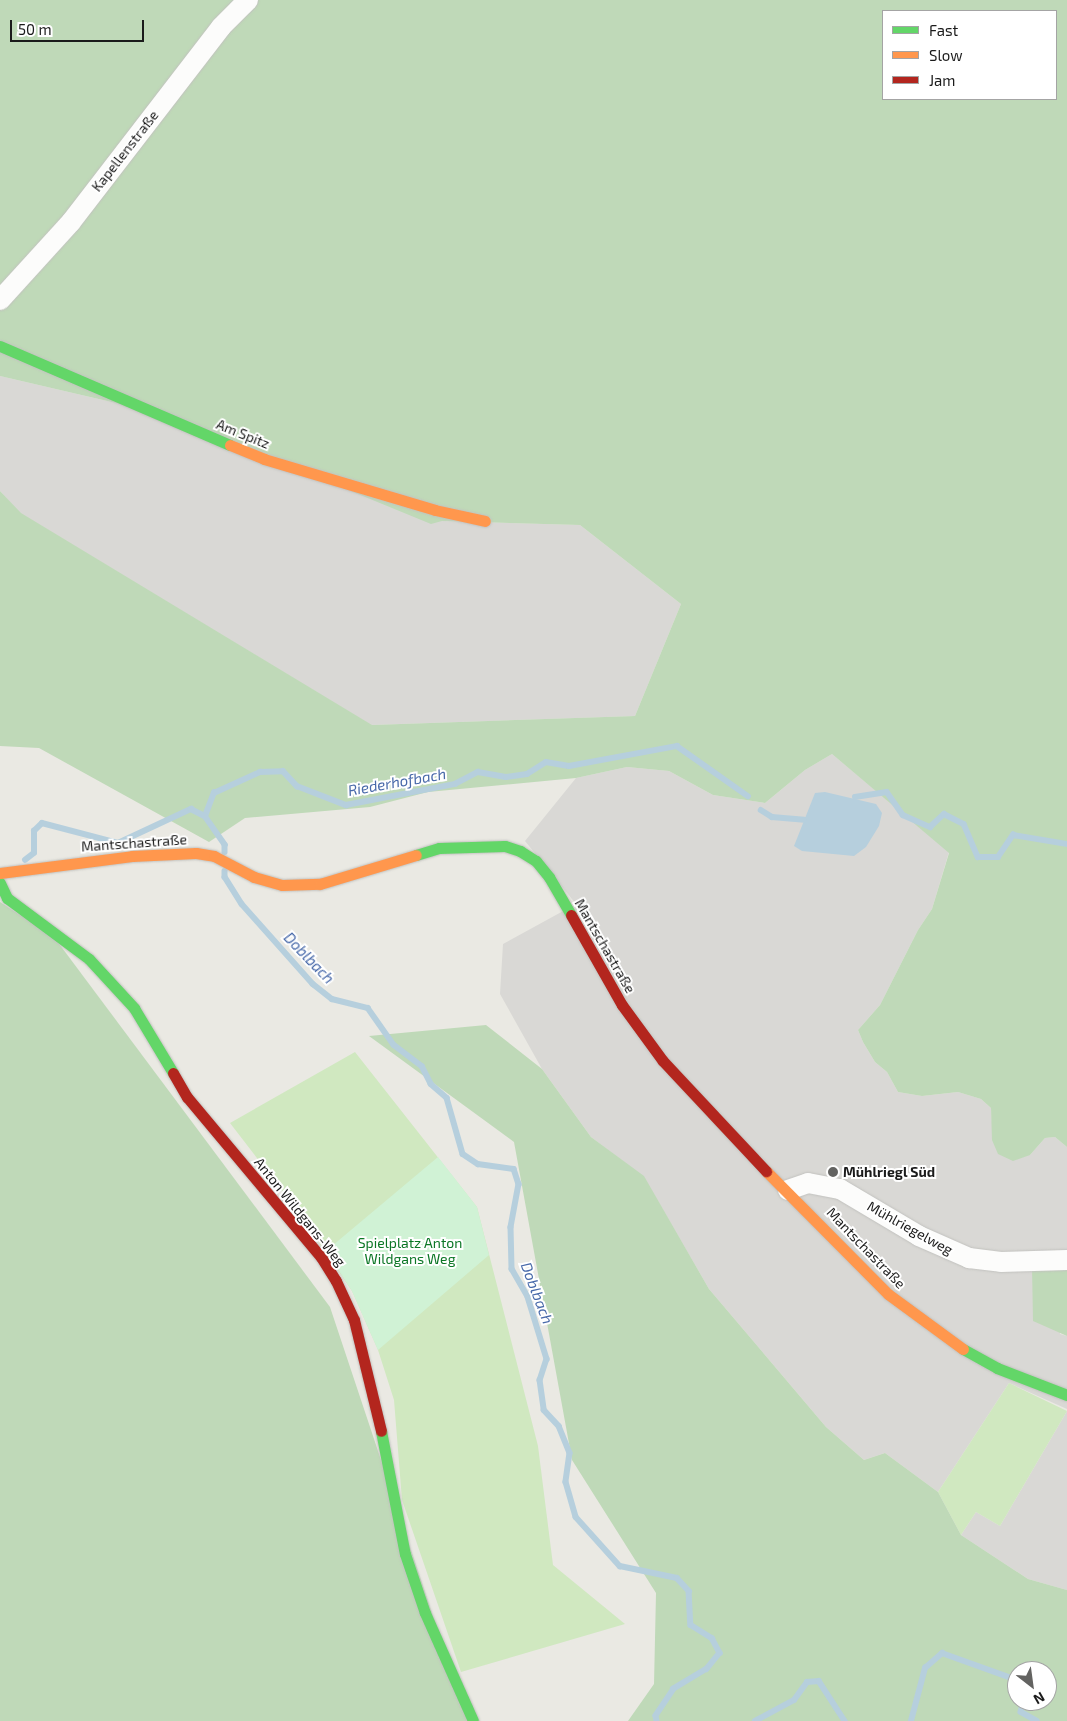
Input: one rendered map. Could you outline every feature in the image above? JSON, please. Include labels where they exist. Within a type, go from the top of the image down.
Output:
[{"type":"street","name":"Kapellenstraße","points":[[0,300],[71,222],[221,27],[248,0]]},
{"type":"street","name":"Am Spitz","points":[[0,346],[264,459],[435,510],[485,520]]},
{"type":"street","name":"Mantschastraße","points":[[0,873],[168,853],[214,856],[254,877],[282,885],[320,884],[439,848],[505,846],[520,851],[536,861],[549,877],[622,1005],[663,1061],[723,1128],[788,1190],[888,1294],[927,1326],[997,1368],[1067,1395]]},
{"type":"street","name":"Anton Wildgans-Weg","points":[[0,883],[7,898],[89,959],[123,994],[187,1097],[321,1257],[336,1281],[354,1320],[368,1368],[405,1554],[425,1613],[473,1721]]},
{"type":"street","name":"Mühlriegelweg","points":[[788,1190],[808,1183],[834,1186],[919,1236],[969,1258],[1001,1262],[1067,1260]]},
{"type":"shaded area","points":[[0,376],[163,414],[442,521],[580,525],[681,604],[635,716],[371,725],[20,513],[0,491]]},
{"type":"shaded area","points":[[832,754],[949,852],[932,909],[918,930],[880,1005],[858,1030],[863,1042],[875,1062],[887,1072],[898,1092],[922,1096],[958,1092],[981,1099],[991,1108],[992,1122],[1030,1155],[1045,1138],[1055,1137],[1067,1147],[1067,1251],[1060,1334],[1067,1336],[1067,1409],[1009,1383],[938,1492],[885,1453],[864,1460],[826,1427],[709,1289],[644,1177],[591,1137],[542,1069],[500,994],[503,944],[576,904],[525,841],[576,778],[627,767],[669,771],[713,795],[765,803],[805,770]]},
{"type":"shaded area","points":[[1067,1411],[1067,1590],[1028,1579],[961,1535],[976,1512],[1000,1526]]},
{"type":"green space","points":[[0,0],[1067,0],[1067,1147],[1055,1137],[1045,1138],[1030,1155],[1013,1161],[998,1154],[992,1140],[991,1108],[981,1099],[958,1092],[922,1096],[898,1092],[887,1072],[875,1062],[863,1042],[858,1030],[880,1005],[918,930],[932,909],[949,853],[832,754],[805,770],[765,803],[713,795],[669,771],[627,767],[576,778],[428,792],[370,807],[245,818],[209,842],[39,748],[0,746],[0,491],[21,513],[372,725],[635,716],[681,604],[580,525],[442,521],[431,524],[163,414],[0,376]]},
{"type":"green space","points":[[0,902],[54,937],[330,1307],[468,1721],[0,1721]]},
{"type":"green space","points":[[486,1025],[542,1069],[591,1137],[644,1176],[709,1289],[826,1427],[864,1460],[885,1453],[938,1492],[961,1535],[1028,1579],[1067,1590],[1067,1721],[628,1721],[654,1684],[656,1593],[572,1460],[514,1142],[369,1036]]},
{"type":"green space","points":[[355,1052],[477,1207],[538,1446],[553,1565],[625,1624],[461,1672],[402,1500],[394,1400],[378,1350],[352,1291],[294,1206],[230,1123]]},
{"type":"green space","name":"Spielplatz Anton Wildgans Weg","points":[[438,1157],[477,1207],[489,1255],[378,1350],[352,1291],[326,1251]]},
{"type":"green space","points":[[1067,1266],[1067,1336],[1033,1321],[1032,1267]]},
{"type":"green space","points":[[1009,1383],[1067,1411],[1000,1526],[976,1512],[961,1535],[938,1492]]},
{"type":"water","points":[[825,792],[876,804],[882,813],[879,826],[866,847],[854,856],[802,851],[794,846],[815,793]]},
{"type":"waterway","name":"Riederhofbach","points":[[205,816],[214,793],[260,772],[283,771],[297,786],[346,805],[455,784],[478,772],[506,777],[527,774],[546,762],[569,766],[677,746],[748,796]]},
{"type":"waterway","name":"Riederhofbach","points":[[855,797],[887,792],[903,815],[930,827],[944,814],[964,824],[978,857],[998,857],[1013,835],[1067,844]]},
{"type":"waterway","name":"Doblbach","points":[[25,860],[34,853],[34,831],[42,823],[118,843],[191,809],[205,816],[225,845],[225,852]]},
{"type":"waterway","name":"Riederhofbach","points":[[761,810],[772,817],[804,820]]},
{"type":"waterway","name":"Doblbach","points":[[225,871],[225,877],[242,904],[313,984],[332,999],[368,1008],[394,1045],[422,1066],[431,1084],[447,1098],[463,1154],[478,1164],[514,1169],[519,1184],[511,1227],[512,1269],[528,1297],[547,1359],[540,1380],[544,1410],[559,1426],[570,1453],[566,1482],[576,1517],[620,1566],[677,1578],[689,1591],[691,1625],[712,1638],[720,1653],[707,1669],[674,1689],[656,1716],[657,1721]]},
{"type":"waterway","name":"Doblbach","points":[[911,1721],[925,1668],[942,1653],[1007,1676]]},
{"type":"waterway","name":"Doblbach","points":[[755,1721],[794,1700],[807,1682],[819,1681],[845,1721]]},
{"type":"waterway","name":"Doblbach","points":[[1021,1711],[1037,1721]]},
{"type":"traffic: fast","points":[[0,346],[230,445]]},
{"type":"traffic: fast","points":[[416,855],[439,848],[505,846],[520,851],[536,861],[549,877],[571,915]]},
{"type":"traffic: fast","points":[[0,883],[7,898],[89,959],[134,1008],[173,1073]]},
{"type":"traffic: fast","points":[[963,1349],[997,1368],[1067,1395]]},
{"type":"traffic: fast","points":[[381,1431],[405,1554],[425,1613],[473,1721]]},
{"type":"traffic: slow","points":[[230,445],[264,459],[435,510],[485,521]]},
{"type":"traffic: slow","points":[[0,873],[132,856],[196,853],[214,856],[254,877],[282,885],[320,884],[416,855]]},
{"type":"traffic: slow","points":[[766,1171],[888,1294],[963,1349]]},
{"type":"traffic: jam","points":[[571,915],[622,1005],[663,1061],[766,1171]]},
{"type":"traffic: jam","points":[[173,1073],[187,1097],[321,1257],[336,1281],[354,1320],[381,1431]]},
{"type":"place","name":"Mühlriegl Süd","points":[[833,1172]]}]
